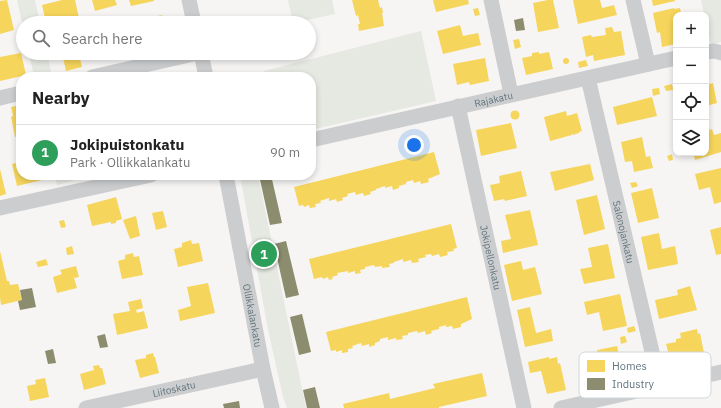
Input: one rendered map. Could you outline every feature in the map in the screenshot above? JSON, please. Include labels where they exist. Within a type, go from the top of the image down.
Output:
[{"type":"street","points":[[189,0],[192,16]]},
{"type":"street","points":[[491,0],[511,94]]},
{"type":"street","points":[[633,0],[648,64]]},
{"type":"street","name":"Rajakatu","points":[[316,139],[673,59]]},
{"type":"street","points":[[114,72],[168,60]]},
{"type":"street","points":[[201,60],[205,72]]},
{"type":"street","name":"Salonojankatu","points":[[588,78],[652,352]]},
{"type":"street","points":[[0,98],[16,94]]},
{"type":"street","name":"Jokipellonkatu","points":[[458,106],[524,408]]},
{"type":"street","points":[[0,208],[128,180]]},
{"type":"street","name":"Ollikkalankatu","points":[[227,180],[262,369],[272,408]]},
{"type":"street","name":"Liitoskatu","points":[[86,408],[262,369]]},
{"type":"street","points":[[711,374],[721,372]]},
{"type":"street","points":[[561,408],[606,398]]},
{"type":"shaded area","points":[[17,0],[35,0],[38,16],[21,16]]},
{"type":"shaded area","points":[[288,0],[332,0],[335,14],[316,18],[316,16],[291,16]]},
{"type":"shaded area","points":[[701,0],[721,0],[721,42],[711,45],[709,36],[709,12],[703,12]]},
{"type":"shaded area","points":[[421,31],[436,101],[316,129],[316,72],[264,71],[307,60],[316,60],[316,58]]},
{"type":"shaded area","points":[[30,60],[48,60],[51,72],[33,72]]},
{"type":"shaded area","points":[[56,180],[73,180],[73,181],[57,185]]},
{"type":"shaded area","points":[[241,180],[259,180],[306,408],[287,408],[283,397],[268,330]]},
{"type":"building: Homes","points":[[7,0],[14,30],[0,34],[0,1]]},
{"type":"building: Homes","points":[[62,0],[75,0],[79,16],[44,16],[42,5]]},
{"type":"building: Homes","points":[[92,0],[115,0],[117,5],[95,11]]},
{"type":"building: Homes","points":[[129,0],[154,0],[154,1],[131,6]]},
{"type":"building: Homes","points":[[352,0],[378,0],[380,8],[382,7],[384,26],[359,31],[358,24],[360,24],[358,15],[356,16]]},
{"type":"building: Homes","points":[[433,0],[468,0],[469,4],[436,12]]},
{"type":"building: Homes","points":[[553,0],[559,28],[538,32],[533,3]]},
{"type":"building: Homes","points":[[573,0],[600,0],[602,8],[614,5],[617,15],[578,24]]},
{"type":"building: Homes","points":[[652,0],[675,0],[675,1],[653,6]]},
{"type":"building: Homes","points":[[478,8],[480,15],[475,16],[473,9]]},
{"type":"building: Homes","points":[[680,8],[681,12],[673,12],[673,45],[662,47],[660,32],[657,33],[653,13]]},
{"type":"building: Homes","points":[[460,25],[463,36],[478,33],[481,45],[443,54],[437,31]]},
{"type":"building: Homes","points":[[612,27],[614,32],[621,31],[625,55],[594,61],[593,55],[586,57],[582,37],[591,35],[592,37],[606,35],[605,28]]},
{"type":"building: Homes","points":[[519,39],[521,47],[515,49],[513,40]]},
{"type":"building: Homes","points":[[539,52],[539,54],[549,52],[553,69],[526,75],[522,58],[532,56],[532,53]]},
{"type":"building: Homes","points":[[16,54],[16,60],[23,60],[25,72],[16,72],[16,77],[0,81],[0,57]]},
{"type":"building: Homes","points":[[485,58],[489,81],[470,85],[469,82],[457,85],[453,64]]},
{"type":"building: Homes","points":[[566,58],[569,61],[566,64],[563,61]]},
{"type":"building: Homes","points":[[64,60],[80,60],[82,67],[66,71]]},
{"type":"building: Homes","points":[[586,60],[588,66],[579,68],[578,62]]},
{"type":"building: Homes","points":[[713,83],[717,103],[709,105],[709,84]]},
{"type":"building: Homes","points":[[672,84],[673,90],[666,91],[664,86]]},
{"type":"building: Homes","points":[[659,88],[660,94],[653,96],[652,89]]},
{"type":"building: Homes","points":[[652,97],[657,116],[617,125],[613,107]]},
{"type":"building: Homes","points":[[16,106],[15,137],[11,117],[13,116],[11,107]]},
{"type":"building: Homes","points":[[513,111],[517,111],[519,115],[517,119],[513,119],[511,117],[511,113]]},
{"type":"building: Homes","points":[[566,111],[567,116],[577,113],[582,131],[550,141],[544,117]]},
{"type":"building: Homes","points":[[511,123],[517,148],[481,156],[476,130]]},
{"type":"building: Homes","points":[[712,129],[714,135],[721,133],[721,152],[709,156],[709,130]]},
{"type":"building: Homes","points":[[642,137],[646,157],[650,156],[653,168],[634,172],[632,161],[625,162],[621,142]]},
{"type":"building: Homes","points":[[434,152],[440,174],[428,179],[429,182],[421,184],[420,181],[414,183],[413,180],[406,182],[406,184],[393,190],[392,186],[385,188],[385,186],[370,192],[371,194],[364,196],[363,193],[356,195],[355,192],[347,194],[348,196],[342,198],[343,200],[337,202],[336,199],[329,201],[329,198],[320,201],[321,203],[315,204],[316,207],[310,208],[309,205],[304,207],[303,205],[299,206],[294,187]]},
{"type":"building: Homes","points":[[672,154],[673,160],[669,161],[667,156]]},
{"type":"building: Homes","points":[[694,156],[708,156],[695,160]]},
{"type":"building: Homes","points":[[16,163],[16,180],[42,180],[17,186],[12,164]]},
{"type":"building: Homes","points":[[590,164],[594,180],[555,191],[550,172]]},
{"type":"building: Homes","points":[[721,168],[721,202],[714,204],[710,187],[699,190],[695,174]]},
{"type":"building: Homes","points":[[0,169],[6,194],[0,196]]},
{"type":"building: Homes","points":[[521,171],[527,196],[505,201],[504,199],[494,201],[490,185],[500,183],[499,176]]},
{"type":"building: Homes","points":[[636,182],[638,186],[632,188],[630,183]]},
{"type":"building: Homes","points":[[652,188],[659,218],[638,223],[631,193]]},
{"type":"building: Homes","points":[[597,195],[605,229],[584,235],[576,200]]},
{"type":"building: Homes","points":[[116,197],[122,219],[116,221],[116,223],[111,224],[111,222],[92,226],[87,205]]},
{"type":"building: Homes","points":[[530,210],[538,245],[503,253],[501,241],[511,239],[505,215]]},
{"type":"building: Homes","points":[[163,211],[167,227],[156,230],[152,213]]},
{"type":"building: Homes","points":[[136,216],[140,236],[130,239],[123,220]]},
{"type":"building: Homes","points":[[64,220],[66,227],[61,228],[59,221]]},
{"type":"building: Homes","points":[[451,224],[457,248],[453,249],[454,251],[447,252],[448,255],[440,257],[439,254],[432,256],[431,254],[425,255],[426,257],[418,259],[419,262],[412,263],[411,260],[403,262],[403,259],[389,264],[390,267],[382,268],[382,266],[375,267],[374,265],[360,270],[361,273],[355,274],[355,271],[348,273],[348,271],[337,273],[338,275],[329,280],[328,277],[323,279],[322,277],[314,279],[309,259]]},
{"type":"building: Homes","points":[[721,227],[721,254],[716,255],[710,230]]},
{"type":"building: Homes","points":[[659,233],[662,249],[675,246],[678,264],[648,270],[641,237]]},
{"type":"building: Homes","points":[[191,240],[192,244],[199,243],[203,261],[178,267],[174,249],[182,247],[182,243]]},
{"type":"building: Homes","points":[[608,244],[615,278],[584,284],[580,269],[592,267],[588,248]]},
{"type":"building: Homes","points":[[72,246],[74,254],[67,255],[66,248]]},
{"type":"building: Homes","points":[[0,251],[7,281],[9,281],[10,285],[18,284],[22,300],[1,305],[0,298]]},
{"type":"building: Homes","points":[[133,253],[134,257],[139,256],[143,275],[122,279],[118,261],[125,259],[125,255]]},
{"type":"building: Homes","points":[[46,259],[48,265],[38,267],[36,262]]},
{"type":"building: Homes","points":[[521,261],[523,270],[535,267],[542,294],[512,301],[504,265]]},
{"type":"building: Homes","points":[[76,266],[79,277],[74,278],[77,288],[57,293],[53,277],[62,274],[60,270]]},
{"type":"building: Homes","points":[[208,283],[215,313],[180,321],[178,310],[191,306],[187,287]]},
{"type":"building: Homes","points":[[690,286],[697,310],[659,319],[655,300],[678,295],[677,290]]},
{"type":"building: Homes","points":[[620,294],[627,326],[603,331],[599,312],[587,315],[584,302]]},
{"type":"building: Homes","points":[[467,297],[472,319],[461,324],[461,327],[453,329],[452,326],[446,327],[446,325],[431,331],[432,333],[426,335],[425,331],[418,333],[417,331],[402,336],[403,339],[396,340],[396,338],[388,340],[388,337],[380,339],[380,341],[375,343],[375,345],[369,347],[369,344],[362,346],[361,343],[352,346],[353,348],[348,349],[348,352],[342,353],[342,350],[336,352],[336,350],[331,351],[326,332]]},
{"type":"building: Homes","points":[[141,299],[143,308],[136,310],[137,313],[144,311],[148,328],[117,335],[113,314],[130,311],[128,302]]},
{"type":"building: Homes","points":[[530,307],[536,333],[551,329],[553,341],[525,347],[517,310]]},
{"type":"building: Homes","points":[[634,326],[636,331],[628,333],[627,328]]},
{"type":"building: Homes","points":[[697,329],[698,334],[700,333],[704,352],[668,352],[666,344],[676,342],[676,339],[681,338],[680,333]]},
{"type":"building: Homes","points":[[625,336],[627,342],[621,344],[620,337]]},
{"type":"building: Homes","points":[[617,346],[618,352],[597,352],[597,350]]},
{"type":"building: Homes","points":[[153,353],[159,373],[140,378],[135,360],[146,358],[146,355]]},
{"type":"building: Homes","points":[[549,357],[549,359],[557,357],[558,364],[560,363],[566,390],[547,394],[541,371],[530,373],[528,362]]},
{"type":"building: Homes","points":[[99,365],[100,368],[102,368],[106,384],[84,390],[80,374],[94,370],[93,366]]},
{"type":"building: Homes","points":[[482,373],[487,396],[439,408],[344,408],[343,404],[389,393],[390,399],[435,388],[433,384]]},
{"type":"building: Homes","points":[[45,378],[49,397],[30,401],[27,386],[36,384],[35,380]]},
{"type":"building: Industry","points":[[523,18],[525,30],[516,31],[514,20]]},
{"type":"building: Industry","points":[[260,180],[272,180],[282,223],[270,225]]},
{"type":"building: Industry","points":[[286,241],[299,295],[286,298],[274,244]]},
{"type":"building: Industry","points":[[32,288],[36,307],[20,310],[18,301],[22,300],[20,290]]},
{"type":"building: Industry","points":[[302,314],[311,352],[299,355],[290,317]]},
{"type":"building: Industry","points":[[105,334],[108,347],[100,348],[97,336]]},
{"type":"building: Industry","points":[[53,349],[56,363],[48,364],[45,351]]},
{"type":"building: Industry","points":[[315,387],[320,408],[307,408],[303,390]]},
{"type":"building: Industry","points":[[239,401],[240,408],[224,408],[223,404]]},
{"type":"place","name":"Jokipuistonkatu","points":[[264,254]]}]
